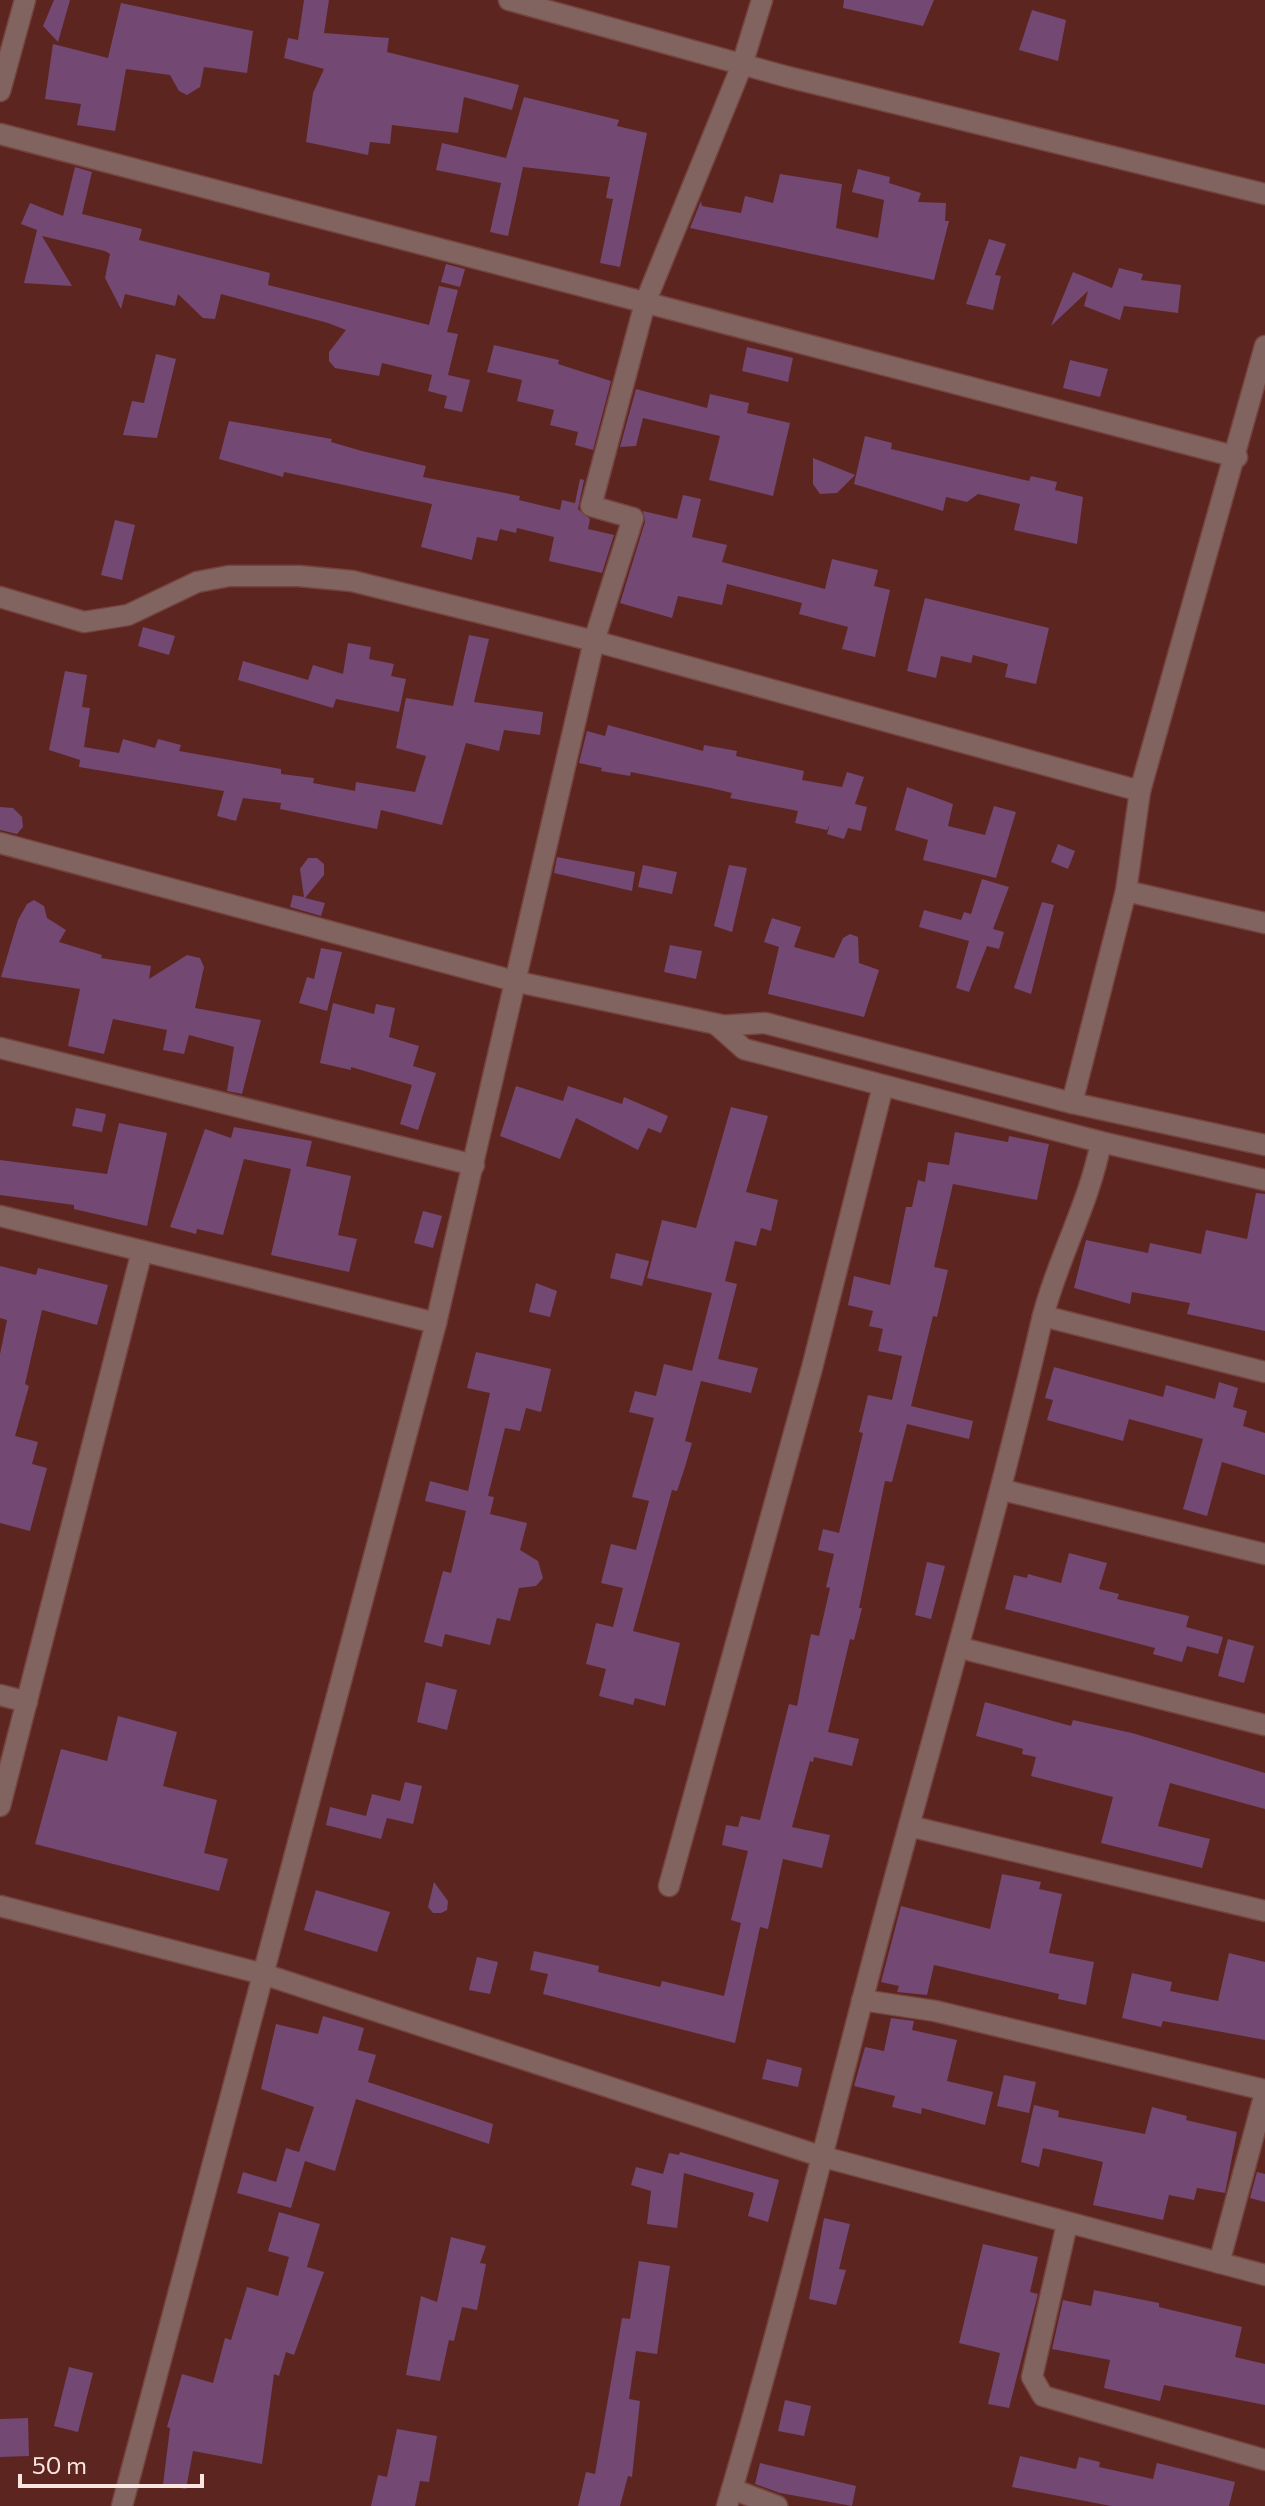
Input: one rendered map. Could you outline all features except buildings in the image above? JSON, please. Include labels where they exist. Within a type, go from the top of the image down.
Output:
[{"type":"street","points":[[0,91],[25,0]]},
{"type":"street","points":[[509,0],[742,65],[1265,194]]},
{"type":"street","points":[[122,2506],[436,1323],[518,982],[594,641],[633,518],[591,506],[645,303],[742,65],[762,0]]},
{"type":"street","points":[[0,134],[1237,457]]},
{"type":"street","points":[[1072,1103],[1126,891],[1140,791],[1264,355]]},
{"type":"street","points":[[0,597],[84,622],[128,615],[197,582],[255,574],[352,581],[594,641],[1140,791]]},
{"type":"street","points":[[0,843],[518,982],[726,1026]]},
{"type":"street","points":[[1126,891],[1265,923]]},
{"type":"street","points":[[1265,1145],[1072,1103],[765,1023],[718,1026],[744,1049],[1101,1142],[1265,1180]]},
{"type":"street","points":[[0,1048],[474,1165]]},
{"type":"street","points":[[669,1886],[808,1383],[883,1086]]},
{"type":"street","points":[[777,2506],[730,2498],[909,1826],[1003,1490],[1043,1316],[1072,1226],[1095,1176],[1101,1142]]},
{"type":"street","points":[[0,1216],[436,1323]]},
{"type":"street","points":[[0,1806],[142,1251]]},
{"type":"street","points":[[1043,1316],[1265,1372]]},
{"type":"street","points":[[1003,1490],[1265,1554]]},
{"type":"street","points":[[961,1648],[1265,1725]]},
{"type":"street","points":[[0,1695],[27,1702]]},
{"type":"street","points":[[909,1826],[1265,1911]]},
{"type":"street","points":[[0,1906],[263,1974],[820,2156],[1265,2275]]},
{"type":"street","points":[[862,2000],[935,2011],[1265,2092],[1219,2263]]},
{"type":"street","points":[[1067,2224],[1032,2377],[1043,2396],[1265,2460]]}]
